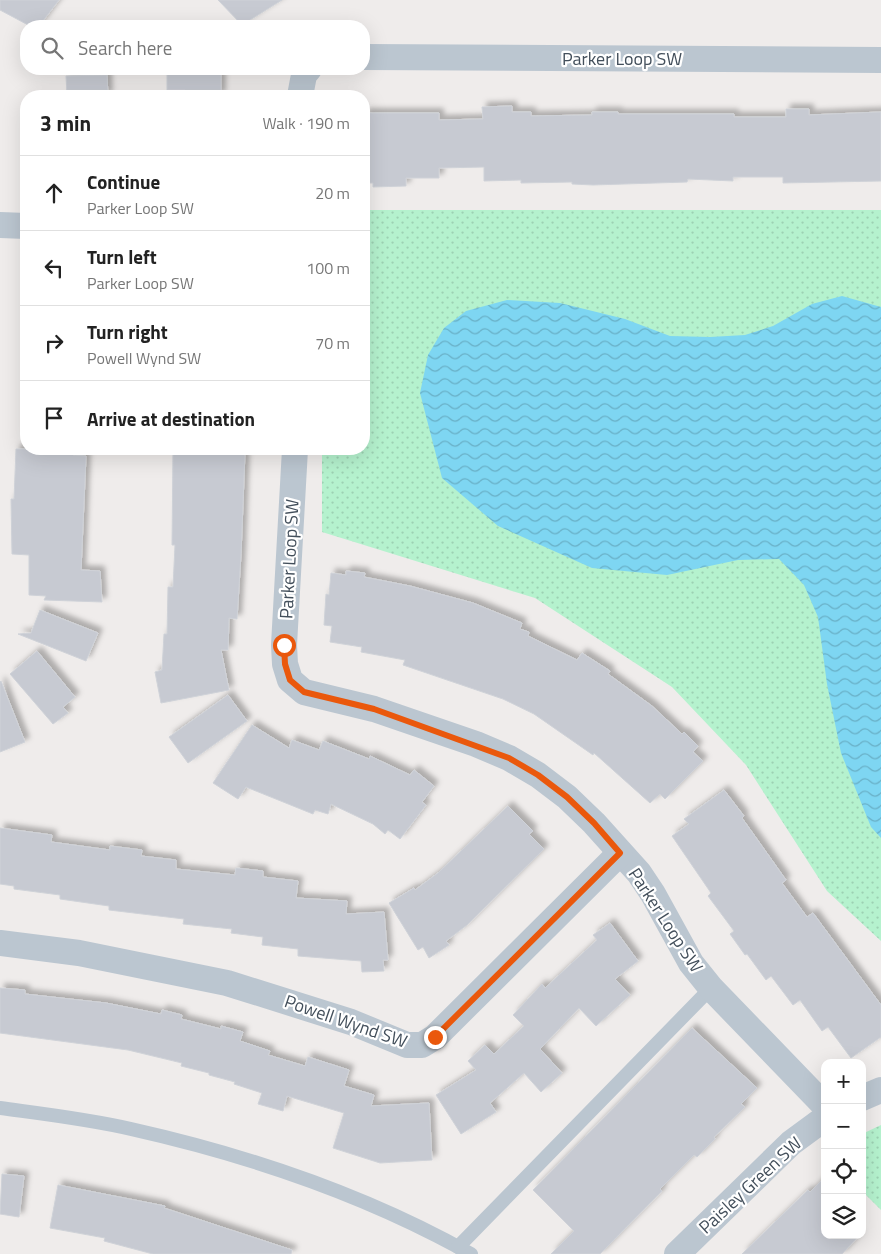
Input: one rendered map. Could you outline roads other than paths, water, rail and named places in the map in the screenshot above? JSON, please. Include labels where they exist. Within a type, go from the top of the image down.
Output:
[{"type":"street","name":"Parker Loop SW","points":[[370,57],[881,60]]},
{"type":"street","points":[[301,90],[304,75]]},
{"type":"street","points":[[0,225],[20,226]]},
{"type":"street","name":"Parker Loop SW","points":[[295,455],[284,645],[285,664],[290,680],[304,692],[374,709],[509,758],[538,775],[567,797],[594,823],[639,873],[653,894],[682,948],[711,988],[823,1104]]},
{"type":"street","name":"Powell Wynd SW","points":[[0,943],[79,953],[227,983],[352,1022],[407,1045],[422,1045],[435,1037],[620,853]]},
{"type":"street","points":[[866,1096],[881,1090]]},
{"type":"street","name":"Paisley Green SW","points":[[677,1254],[785,1148],[821,1121]]},
{"type":"lane","points":[[458,1247],[711,988]]},
{"type":"lane","points":[[0,1108],[129,1128],[196,1145],[336,1192],[405,1221],[471,1254]]},
{"type":"water","points":[[842,296],[881,307],[881,838],[871,827],[841,753],[827,684],[818,617],[804,585],[779,559],[738,560],[667,575],[592,568],[498,526],[442,478],[420,393],[428,355],[444,328],[466,311],[507,300],[560,303],[625,319],[670,336],[710,337],[745,335],[773,326],[812,304]]}]
